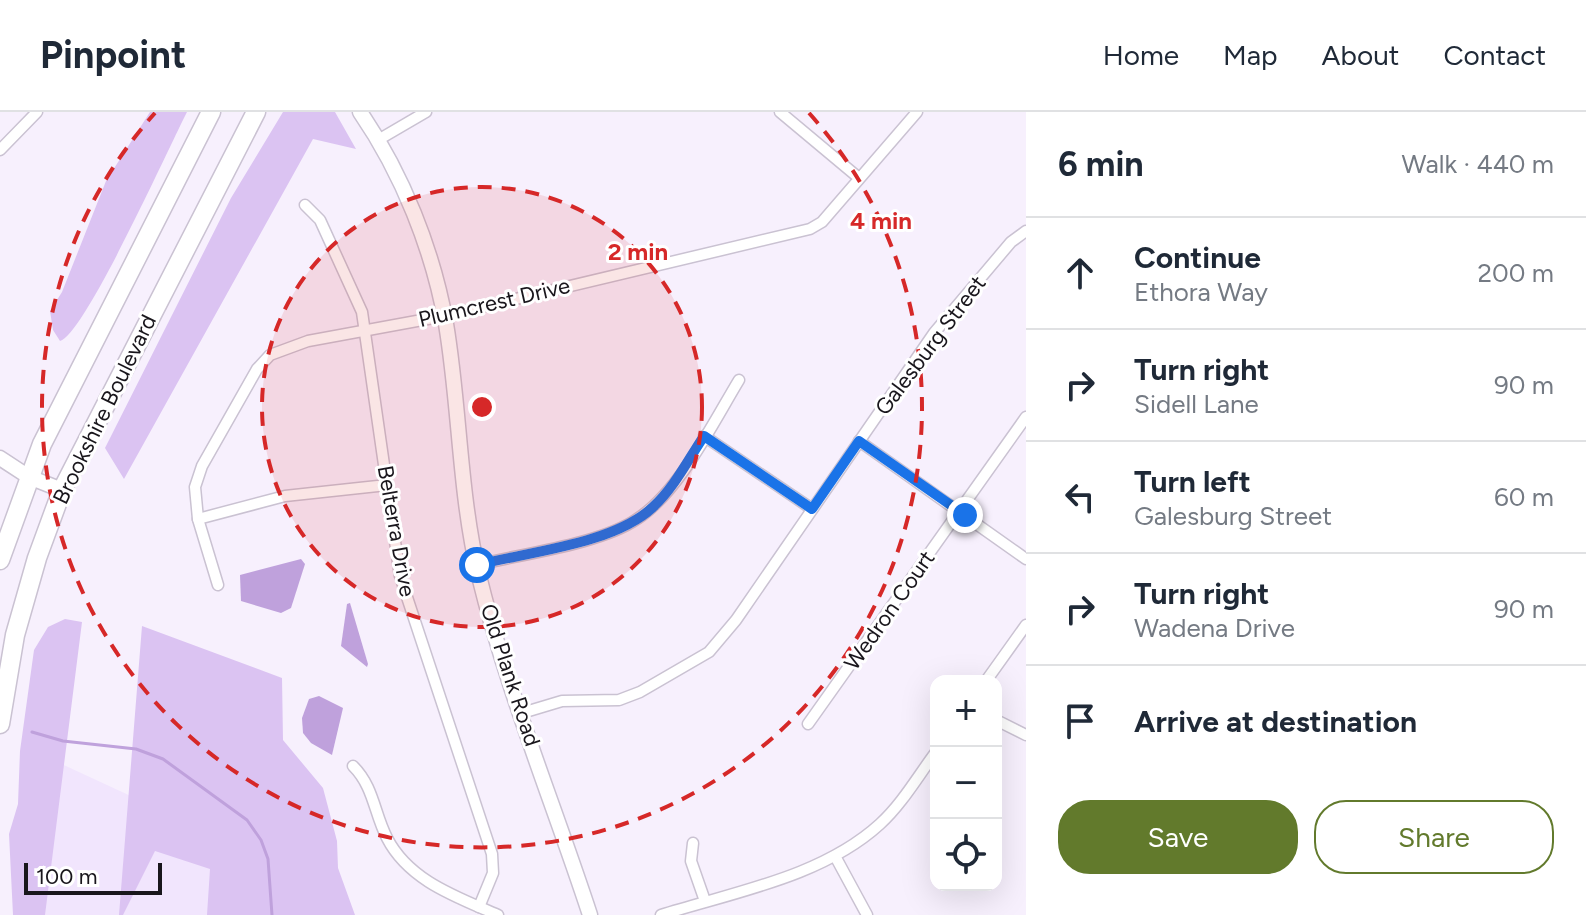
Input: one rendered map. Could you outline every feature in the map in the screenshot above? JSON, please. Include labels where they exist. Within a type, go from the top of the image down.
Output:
[{"type":"highway","name":"Brookshire Boulevard","points":[[0,560],[42,444],[211,112]]},
{"type":"highway","points":[[222,178],[220,161],[244,112]]},
{"type":"highway","name":"Brookshire Boulevard","points":[[0,724],[15,635],[37,558],[62,490],[256,112]]},
{"type":"street","points":[[0,150],[37,112]]},
{"type":"street","name":"Old Plank Road","points":[[360,112],[378,140],[414,216],[444,316],[466,509],[477,565],[522,713],[590,915]]},
{"type":"street","points":[[378,140],[426,112]]},
{"type":"street","points":[[780,112],[859,178]]},
{"type":"street","name":"Plumcrest Drive","points":[[218,585],[198,519],[195,487],[202,466],[257,369],[270,355],[287,347],[444,316],[810,229],[822,222],[917,112]]},
{"type":"street","name":"Belterra Drive","points":[[305,205],[320,220],[362,312],[400,576],[492,854],[493,873],[479,907]]},
{"type":"street","name":"Galesburg Street","points":[[522,713],[562,701],[619,700],[709,652],[736,620],[934,333],[1011,242],[1026,231]]},
{"type":"street","points":[[477,565],[604,534],[631,523],[662,498],[739,380]]},
{"type":"street","name":"Wedron Court","points":[[808,724],[1026,417]]},
{"type":"street","points":[[704,436],[812,509]]},
{"type":"street","points":[[859,441],[1026,559]]},
{"type":"street","points":[[0,458],[29,477],[62,490]]},
{"type":"street","points":[[198,519],[285,496],[387,485]]},
{"type":"street","points":[[990,675],[1026,625]]},
{"type":"street","points":[[1002,723],[1026,735]]},
{"type":"street","points":[[661,915],[835,856],[889,815],[930,760]]},
{"type":"street","points":[[353,766],[367,780],[387,838],[402,860],[442,890],[498,915]]},
{"type":"street","points":[[693,843],[691,861],[705,901]]},
{"type":"street","points":[[835,856],[867,915]]},
{"type":"shaded area","points":[[150,112],[187,112],[106,275],[72,331],[60,341],[53,330],[50,311],[62,292],[106,181]]},
{"type":"shaded area","points":[[283,112],[335,112],[356,149],[313,139],[124,479],[105,448],[231,198]]},
{"type":"shaded area","points":[[301,559],[305,564],[291,608],[281,613],[241,601],[240,575]]},
{"type":"shaded area","points":[[350,603],[367,667],[341,646],[347,604]]},
{"type":"shaded area","points":[[65,619],[82,622],[45,915],[13,915],[9,834],[18,804],[20,751],[34,650],[48,627]]},
{"type":"shaded area","points":[[142,626],[282,678],[283,740],[323,788],[337,841],[338,868],[355,915],[207,915],[210,869],[155,851],[123,915],[119,915]]},
{"type":"shaded area","points":[[319,696],[343,708],[332,755],[311,743],[303,733],[302,718],[309,699]]},
{"type":"shaded area","points":[[40,754],[258,855],[249,915],[33,915]]},
{"type":"waterway","points":[[32,732],[63,741],[136,749],[163,759],[247,820],[261,840],[268,859],[272,915]]},
{"type":"route","points":[[477,565],[604,534],[631,523],[662,498],[704,436],[812,509],[859,441],[965,515]]}]
